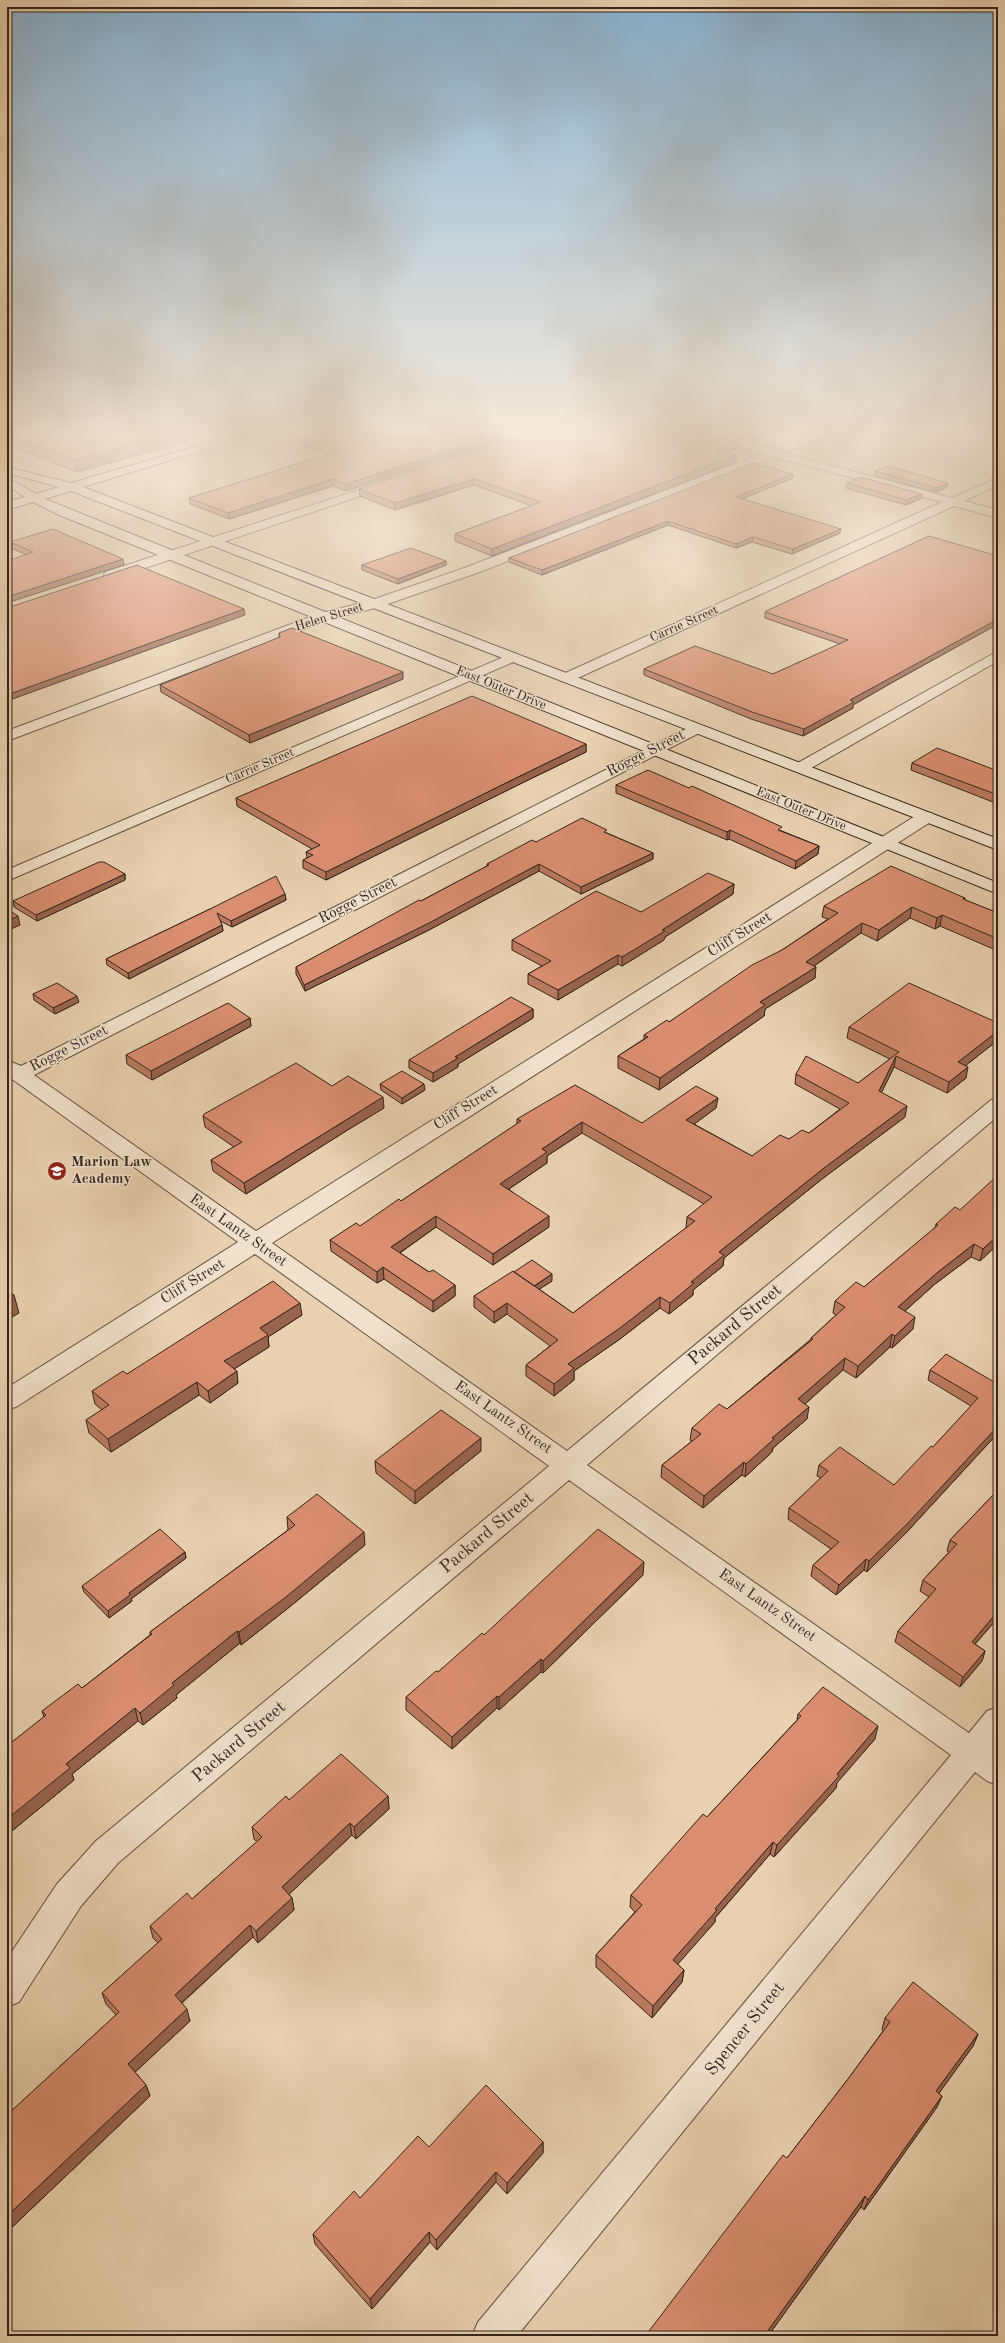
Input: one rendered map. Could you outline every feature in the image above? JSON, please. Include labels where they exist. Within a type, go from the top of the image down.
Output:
[{"type":"street","name":"East Outer Drive","points":[[135,540],[998,889]]},
{"type":"street","points":[[210,540],[998,845]]},
{"type":"street","points":[[96,580],[219,540]]},
{"type":"street","name":"Helen Street","points":[[7,736],[323,617],[374,604],[472,570],[549,540]]},
{"type":"street","name":"Carrie Street","points":[[566,678],[869,540]]},
{"type":"street","points":[[800,768],[998,655]]},
{"type":"street","name":"Carrie Street","points":[[7,876],[513,657]]},
{"type":"street","name":"Rogge Street","points":[[13,1070],[696,729]]},
{"type":"street","name":"Cliff Street","points":[[7,1400],[926,817]]},
{"type":"street","name":"East Lantz Street","points":[[13,1070],[985,1762]]},
{"type":"street","name":"Packard Street","points":[[7,1990],[69,1895],[107,1852],[998,1106]]},
{"type":"street","name":"Spencer Street","points":[[492,2336],[985,1762],[998,1721]]},
{"type":"building","points":[[15,540],[79,540],[123,559],[7,597],[7,561],[33,552],[10,542]]},
{"type":"building","points":[[471,540],[514,540],[492,549]]},
{"type":"building","points":[[555,540],[618,540],[542,570],[509,558]]},
{"type":"building","points":[[725,540],[745,540],[736,544]]},
{"type":"building","points":[[764,540],[814,540],[793,549]]},
{"type":"building","points":[[920,540],[944,540],[998,556],[998,619],[850,700],[854,702],[804,729],[752,712],[644,669],[695,646],[773,674],[848,640],[765,612]]},
{"type":"building","points":[[411,548],[446,561],[398,579],[362,565]]},
{"type":"building","points":[[137,565],[244,609],[7,695],[7,608]]},
{"type":"building","points":[[292,628],[403,672],[249,735],[160,685],[280,637],[279,633]]},
{"type":"building","points":[[472,696],[586,744],[326,872],[303,860],[313,855],[306,852],[320,845],[236,798]]},
{"type":"building","points":[[937,748],[998,771],[998,795],[912,763]]},
{"type":"building","points":[[648,770],[689,788],[692,786],[782,827],[778,830],[819,846],[796,861],[730,830],[727,832],[616,785]]},
{"type":"building","points":[[582,818],[607,830],[604,832],[653,853],[581,887],[539,864],[429,923],[304,985],[296,967],[419,900],[421,901],[489,865],[487,864],[532,840],[536,842]]},
{"type":"building","points":[[99,862],[104,862],[125,874],[36,915],[13,901]]},
{"type":"building","points":[[891,866],[965,898],[963,899],[998,913],[998,939],[942,915],[937,918],[912,907],[879,930],[862,923],[806,962],[816,967],[760,1002],[765,1005],[660,1078],[618,1056],[648,1037],[644,1035],[667,1020],[669,1022],[752,965],[782,950],[838,913],[824,906]]},
{"type":"building","points":[[708,873],[734,884],[662,930],[665,931],[622,957],[618,955],[558,990],[528,974],[551,961],[512,940],[596,891],[641,912]]},
{"type":"building","points":[[276,876],[285,894],[231,921],[217,913],[222,925],[128,973],[106,959],[210,909]]},
{"type":"building","points":[[7,909],[18,916],[7,921]]},
{"type":"building","points":[[57,983],[77,996],[53,1008],[33,994]]},
{"type":"building","points":[[909,983],[998,1023],[998,1031],[958,1062],[968,1067],[949,1082],[896,1056],[879,1091],[907,1106],[824,1168],[719,1252],[724,1255],[691,1282],[694,1283],[670,1303],[660,1297],[620,1328],[568,1364],[574,1368],[554,1384],[526,1365],[558,1340],[507,1303],[494,1312],[474,1296],[513,1271],[573,1313],[695,1221],[687,1217],[712,1197],[582,1122],[542,1149],[547,1152],[500,1184],[549,1216],[493,1254],[436,1216],[391,1247],[429,1272],[433,1270],[455,1285],[433,1301],[383,1267],[377,1272],[330,1240],[356,1223],[360,1226],[399,1199],[401,1201],[521,1121],[517,1119],[575,1085],[642,1123],[696,1086],[718,1098],[686,1120],[752,1156],[780,1135],[789,1139],[802,1130],[809,1133],[849,1103],[796,1074],[806,1056],[858,1083],[899,1052],[849,1027]]},
{"type":"building","points":[[511,997],[533,1009],[455,1057],[458,1058],[433,1073],[409,1060]]},
{"type":"building","points":[[228,1003],[250,1018],[151,1071],[126,1055]]},
{"type":"building","points":[[296,1063],[332,1086],[348,1076],[383,1097],[244,1183],[211,1160],[242,1142],[203,1116],[204,1114]]},
{"type":"building","points":[[402,1071],[424,1084],[402,1098],[380,1084]]},
{"type":"building","points":[[998,1175],[998,1235],[983,1249],[974,1244],[938,1272],[898,1307],[915,1317],[895,1336],[892,1334],[858,1366],[845,1358],[798,1399],[809,1407],[772,1438],[774,1439],[746,1464],[744,1462],[704,1496],[662,1465],[701,1434],[692,1428],[719,1404],[727,1409],[813,1339],[811,1338],[845,1307],[835,1301],[856,1282],[864,1287],[938,1225],[936,1224],[955,1207],[960,1210]]},
{"type":"building","points":[[532,1260],[552,1274],[534,1286],[514,1272]]},
{"type":"building","points":[[273,1281],[300,1303],[260,1328],[268,1335],[224,1361],[237,1371],[208,1391],[197,1382],[108,1439],[86,1420],[109,1405],[92,1391],[123,1371],[127,1374]]},
{"type":"building","points":[[7,1289],[14,1295],[7,1299]]},
{"type":"building","points":[[946,1354],[996,1383],[998,1381],[998,1426],[907,1524],[869,1561],[866,1559],[839,1585],[813,1565],[839,1542],[789,1508],[828,1471],[819,1465],[840,1447],[894,1485],[931,1446],[933,1447],[978,1398],[930,1370]]},
{"type":"building","points":[[441,1410],[481,1438],[415,1491],[375,1461]]},
{"type":"building","points":[[998,1490],[998,1611],[972,1642],[985,1651],[963,1677],[898,1631],[936,1589],[923,1580],[957,1544],[950,1540]]},
{"type":"building","points":[[317,1494],[364,1532],[286,1597],[239,1632],[237,1631],[172,1683],[174,1685],[140,1713],[135,1708],[66,1764],[70,1768],[7,1819],[7,1746],[46,1715],[42,1711],[78,1684],[82,1688],[152,1634],[150,1632],[295,1525],[287,1517]]},
{"type":"building","points":[[160,1529],[185,1552],[129,1593],[130,1595],[108,1611],[82,1586]]},
{"type":"building","points":[[598,1529],[644,1562],[543,1661],[541,1659],[452,1737],[406,1697],[436,1671],[438,1672],[482,1633],[484,1635]]},
{"type":"building","points":[[823,1687],[878,1726],[837,1774],[839,1776],[777,1845],[773,1842],[715,1909],[717,1910],[673,1960],[684,1970],[653,2006],[596,1955],[642,1905],[631,1895],[703,1814],[707,1817],[801,1716],[798,1714]]},
{"type":"building","points":[[341,1754],[388,1796],[354,1827],[350,1823],[282,1887],[292,1898],[256,1931],[250,1925],[175,1995],[187,2009],[128,2064],[146,2085],[7,2216],[7,2115],[119,2012],[102,1993],[162,1939],[150,1926],[187,1893],[192,1899],[262,1837],[252,1827],[286,1796],[289,1800]]},
{"type":"building","points":[[913,1982],[978,2034],[936,2091],[942,2096],[868,2200],[865,2196],[764,2336],[647,2336],[646,2335],[783,2155],[787,2158],[848,2079],[890,2022],[885,2018]]},
{"type":"building","points":[[486,2085],[543,2142],[507,2183],[496,2172],[436,2240],[429,2232],[370,2299],[313,2234],[354,2191],[360,2198],[418,2136],[429,2147]]},
{"type":"place","name":"Marion Law Academy","points":[[57,1171]]}]
